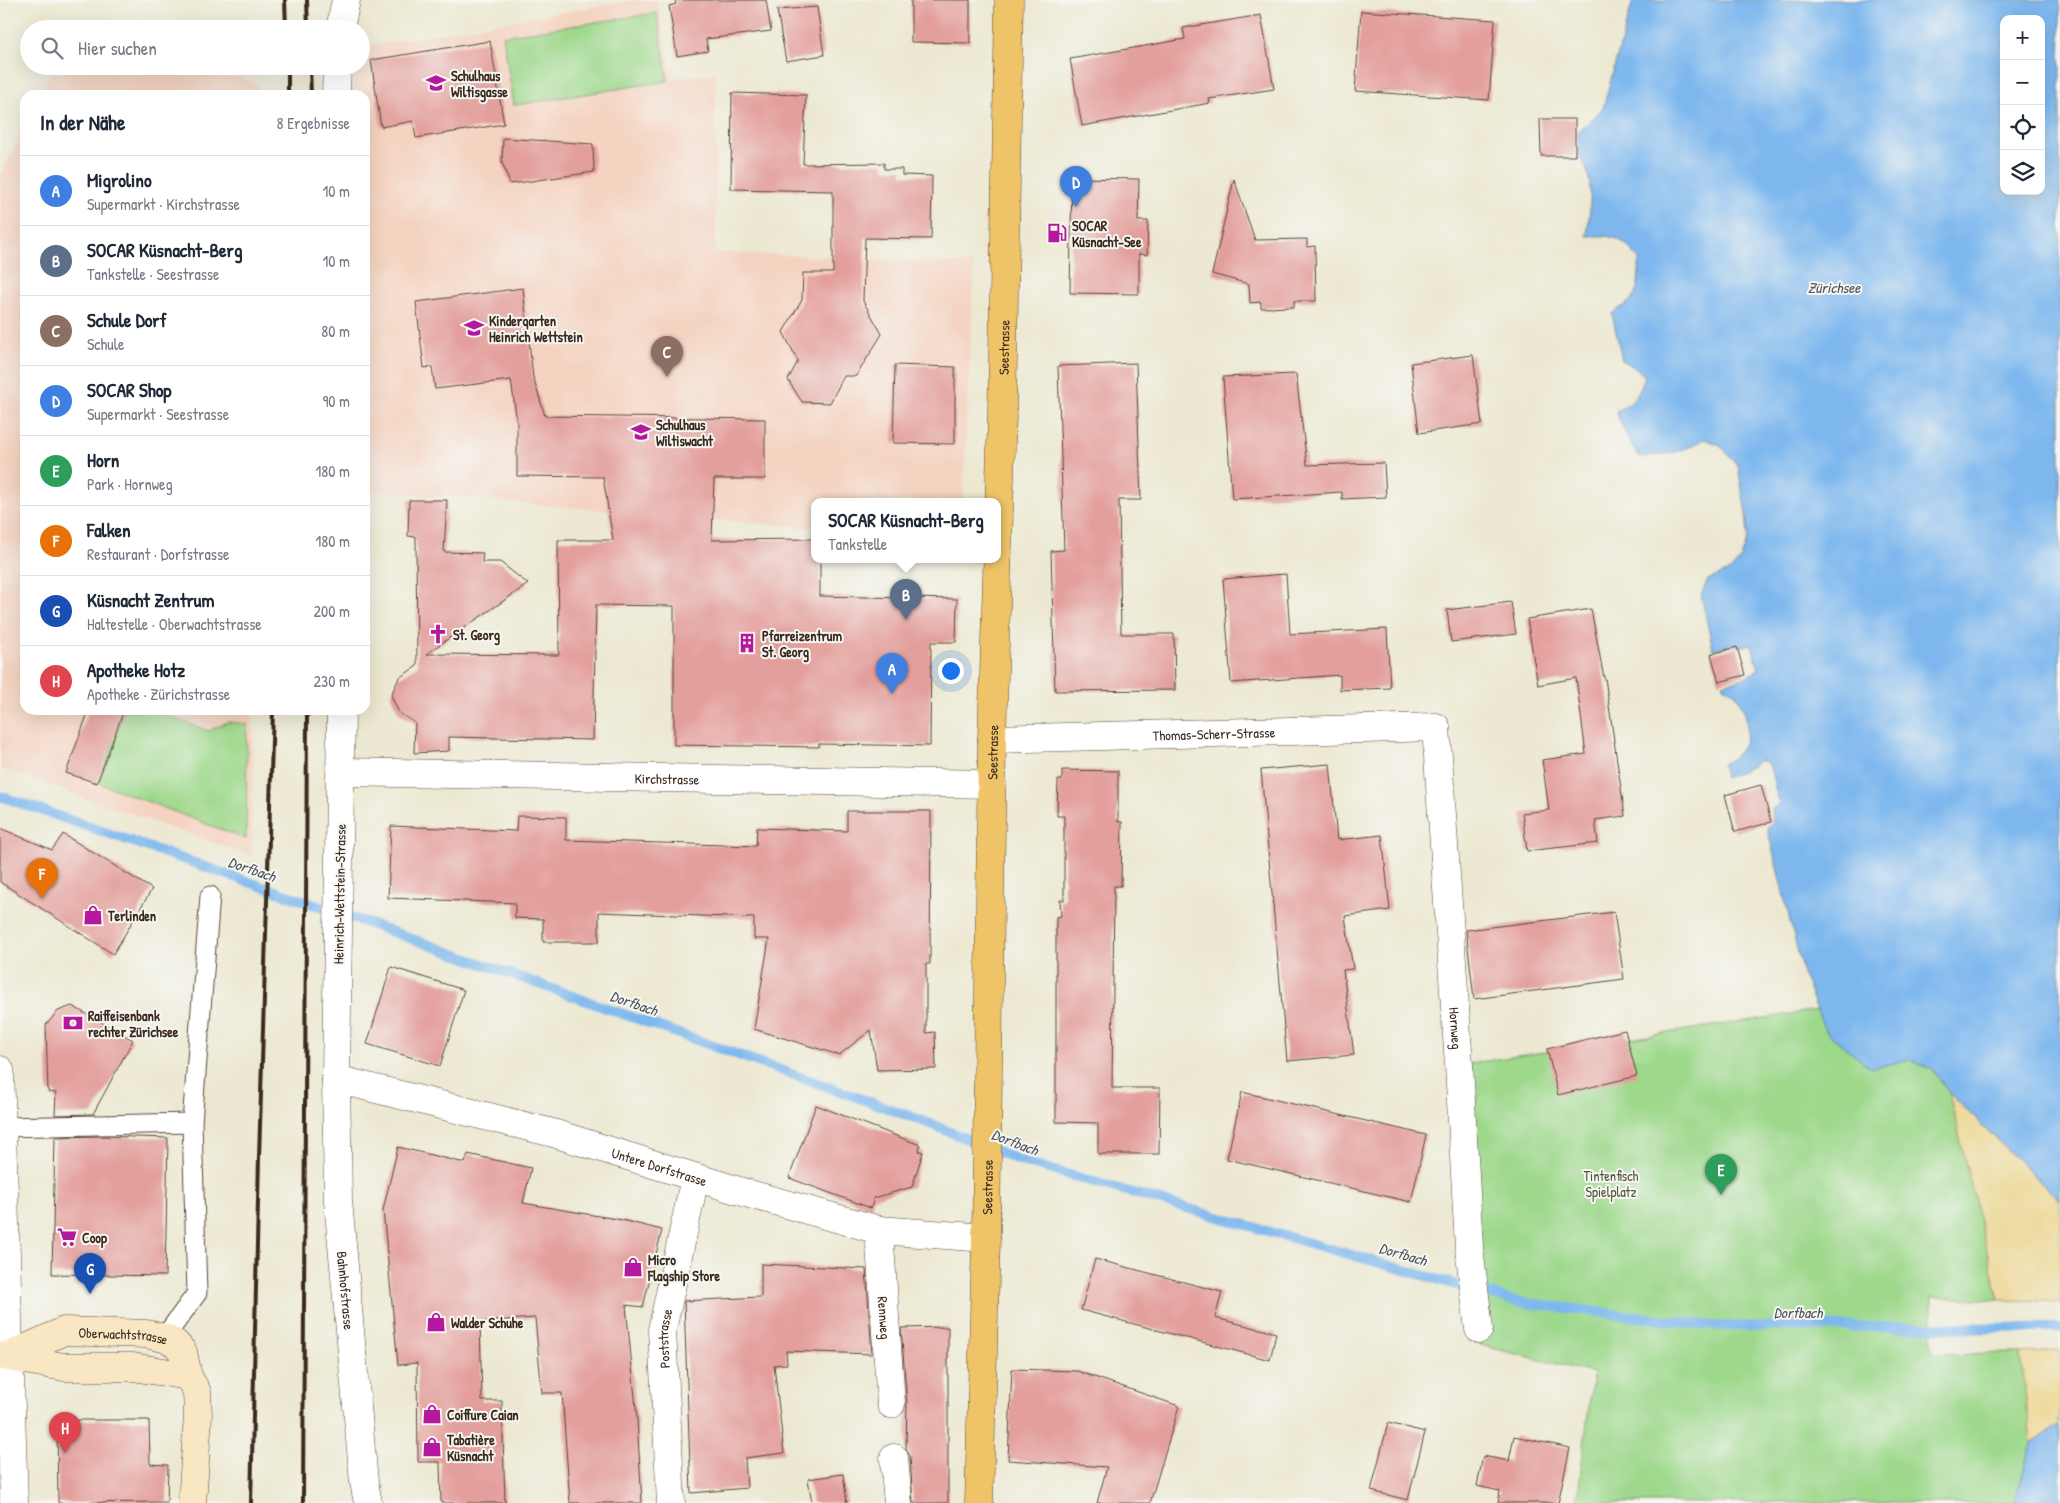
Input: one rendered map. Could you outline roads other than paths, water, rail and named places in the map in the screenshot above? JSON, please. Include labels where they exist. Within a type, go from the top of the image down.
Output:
[{"type":"main road","name":"Seestrasse","points":[[999,498],[1008,0]]},
{"type":"main road","name":"Seestrasse","points":[[979,1503],[986,1238],[992,739],[997,563]]},
{"type":"main road","name":"Oberwachtstrasse","points":[[4,1356],[64,1331],[146,1334],[164,1338],[175,1344],[183,1352],[188,1376],[197,1392],[198,1416],[192,1503]]},
{"type":"main road","name":"Oberwachtstrasse","points":[[4,1356],[64,1368],[133,1367],[188,1376]]},
{"type":"street","points":[[342,20],[346,0]]},
{"type":"street","points":[[336,90],[337,75]]},
{"type":"street","name":"Heinrich-Wettstein-Strasse","points":[[336,1079],[342,772],[341,715]]},
{"type":"street","name":"Thomas-Scherr-Strasse","points":[[992,739],[1436,727]]},
{"type":"street","name":"Hornweg","points":[[1436,727],[1469,1247],[1479,1329]]},
{"type":"street","name":"Kirchstrasse","points":[[342,772],[992,784]]},
{"type":"street","points":[[0,1070],[4,1356],[14,1503]]},
{"type":"street","name":"Untere Dorfstrasse","points":[[336,1079],[553,1133],[695,1178],[879,1230],[986,1238]]},
{"type":"street","name":"Bahnhofstrasse","points":[[336,1079],[338,1201],[364,1482],[368,1503]]},
{"type":"street","name":"Poststrasse","points":[[671,1503],[662,1330],[695,1178]]},
{"type":"street","name":"Rennweg","points":[[879,1230],[891,1404]]},
{"type":"street","points":[[894,1458],[898,1503]]},
{"type":"lane","points":[[164,1338],[197,1293],[192,1123],[210,896]]},
{"type":"lane","points":[[2,1127],[192,1123]]},
{"type":"water","name":"Zürichsee","points":[[1633,0],[2060,0],[2060,1201],[1949,1093],[1933,1070],[1910,1060],[1870,1068],[1825,1031],[1803,974],[1767,827],[1773,822],[1771,810],[1779,804],[1770,767],[1765,761],[1757,761],[1753,766],[1725,778],[1722,764],[1735,756],[1744,744],[1747,722],[1743,708],[1734,692],[1722,684],[1744,678],[1759,669],[1751,644],[1740,647],[1739,644],[1713,649],[1701,595],[1708,580],[1731,570],[1740,560],[1748,538],[1738,466],[1720,445],[1705,439],[1690,447],[1674,452],[1640,457],[1626,435],[1616,411],[1632,402],[1645,377],[1639,370],[1622,360],[1612,314],[1633,298],[1638,282],[1639,259],[1627,246],[1617,239],[1604,236],[1587,236],[1590,184],[1585,165],[1580,158],[1578,133],[1603,108]]},
{"type":"water","points":[[2060,1425],[2060,1503],[2015,1503],[2031,1443]]},
{"type":"waterway","name":"Dorfbach","points":[[0,796],[362,921],[918,1119],[1024,1162],[1517,1302],[1713,1326],[2060,1328]]},
{"type":"railway","points":[[285,0],[286,20]]},
{"type":"railway","points":[[307,0],[308,20]]},
{"type":"railway","points":[[288,75],[288,90]]},
{"type":"railway","points":[[310,75],[311,90]]},
{"type":"railway","points":[[251,1503],[259,1157],[273,715]]},
{"type":"railway","points":[[303,1503],[307,715]]},
{"type":"place","name":"Schulhaus Wiltisgasse","points":[[436,83]]},
{"type":"place","name":"SOCAR Shop","points":[[1076,207]]},
{"type":"place","name":"SOCAR Küsnacht-See","points":[[1057,233]]},
{"type":"place","name":"Kindergarten Heinrich Wettstein","points":[[474,328]]},
{"type":"place","name":"Schule Dorf","points":[[667,377]]},
{"type":"place","name":"Schulhaus Wiltiswacht","points":[[641,432]]},
{"type":"place","name":"SOCAR Küsnacht-Berg","points":[[906,620]]},
{"type":"place","name":"St. Georg","points":[[438,634]]},
{"type":"place","name":"Pfarreizentrum St. Georg","points":[[747,643]]},
{"type":"place","name":"Migrolino","points":[[892,694]]},
{"type":"place","name":"Falken","points":[[42,899]]},
{"type":"place","name":"Terlinden","points":[[93,915]]},
{"type":"place","name":"Raiffeisenbank rechter Zürichsee","points":[[73,1023]]},
{"type":"place","name":"Horn","points":[[1721,1195]]},
{"type":"place","name":"Coop","points":[[67,1237]]},
{"type":"place","name":"Micro Flagship Store","points":[[633,1267]]},
{"type":"place","name":"Küsnacht Zentrum","points":[[90,1294]]},
{"type":"place","name":"Walder Schuhe","points":[[436,1322]]},
{"type":"place","name":"Coiffure Caian","points":[[432,1414]]},
{"type":"place","name":"Tabatière Küsnacht","points":[[432,1447]]},
{"type":"place","name":"Apotheke Hotz","points":[[65,1453]]},
{"type":"park label","name":"Tintenfisch Spielplatz","points":[[1611,1184]]}]
